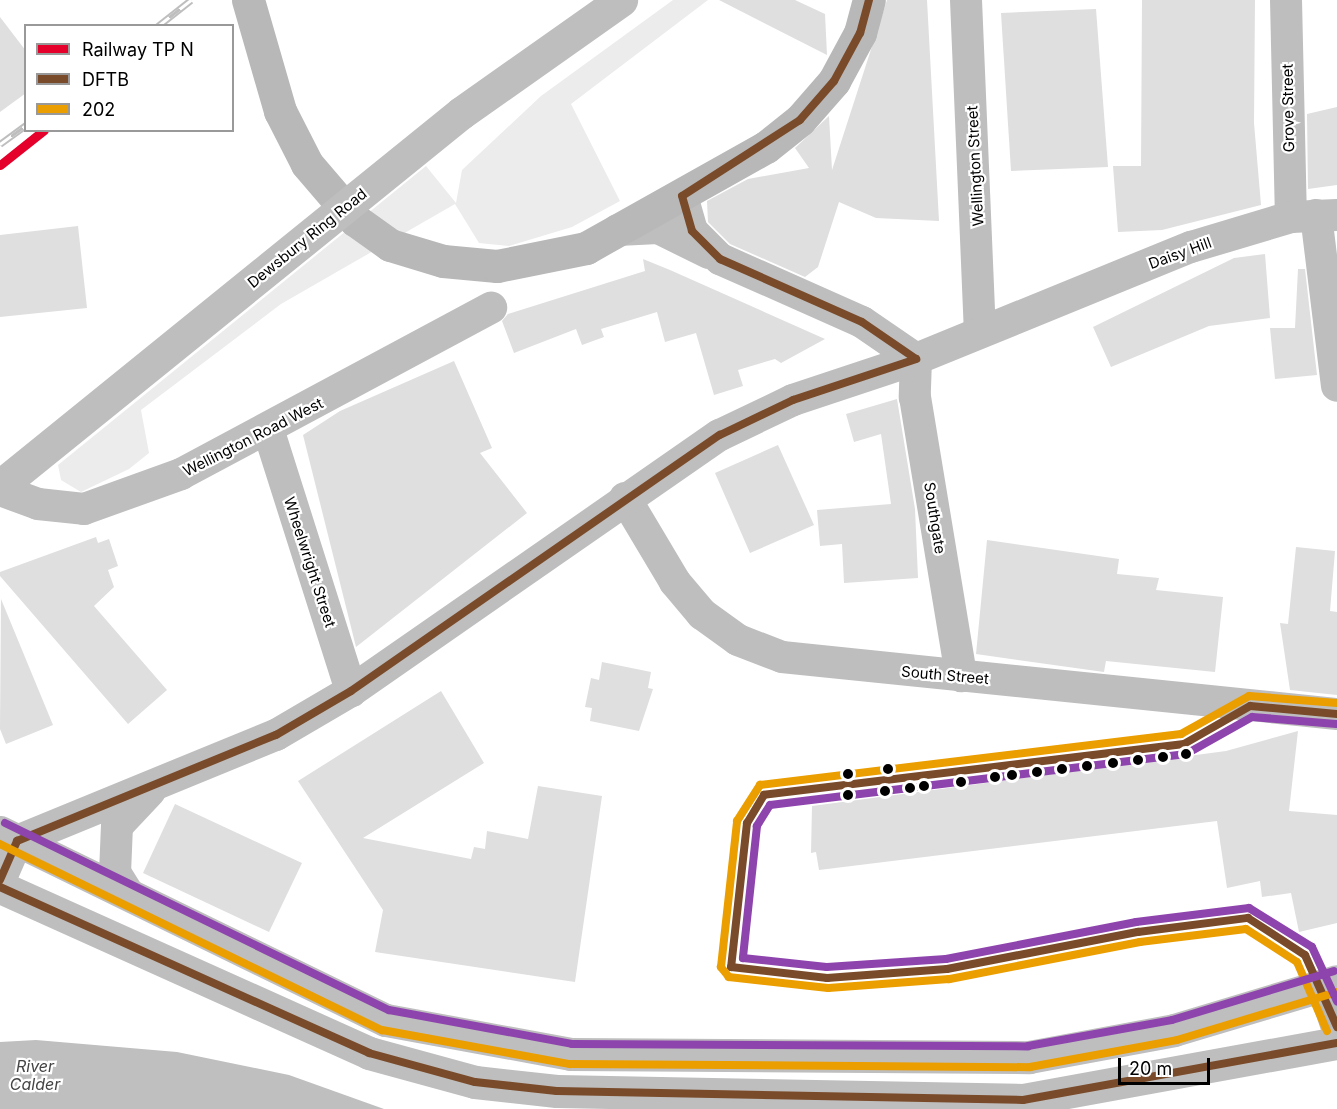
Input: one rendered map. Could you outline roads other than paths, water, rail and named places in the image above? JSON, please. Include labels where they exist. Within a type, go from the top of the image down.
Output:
[{"type":"highway","name":"Dewsbury Ring Road","points":[[0,488],[461,113],[621,0]]},
{"type":"highway","points":[[8,836],[387,1020],[571,1054],[1029,1057],[1174,1030],[1330,984]]},
{"type":"highway","points":[[0,887],[369,1053],[475,1082],[557,1091],[1023,1100],[1337,1043]]},
{"type":"street","points":[[248,0],[280,111],[307,164],[355,220],[390,245],[443,261],[497,266],[586,248],[682,196],[800,120],[834,81],[860,33],[869,0]]},
{"type":"street","name":"Wellington Street","points":[[966,0],[980,332]]},
{"type":"street","name":"Grove Street","points":[[1286,0],[1337,386]]},
{"type":"street","points":[[682,196],[692,231],[720,259]]},
{"type":"street","name":"Daisy Hill","points":[[8,836],[160,782],[276,735],[351,691],[625,498],[720,435],[793,400],[916,359],[1028,311],[1191,247],[1315,216]]},
{"type":"street","points":[[618,230],[658,228],[720,259],[862,322],[916,359]]},
{"type":"street","name":"Wellington Road West","points":[[0,488],[38,504],[84,509],[181,474],[269,432],[491,308]]},
{"type":"street","name":"Southgate","points":[[916,359],[915,397],[961,676]]},
{"type":"street","name":"Wheelwright Street","points":[[269,432],[351,691]]},
{"type":"street","name":"South Street","points":[[625,498],[675,582],[702,614],[738,640],[783,657],[1337,714]]},
{"type":"street","points":[[129,895],[115,873],[117,826],[160,782]]},
{"type":"street","points":[[0,880],[8,836]]},
{"type":"street","points":[[1330,984],[1337,1027]]},
{"type":"water","name":"River Calder","points":[[36,1040],[177,1052],[289,1075],[384,1109],[0,1109],[0,1042]]},
{"type":"railway","points":[[161,24],[191,0]]},
{"type":"railway","points":[[0,144],[24,126]]}]
